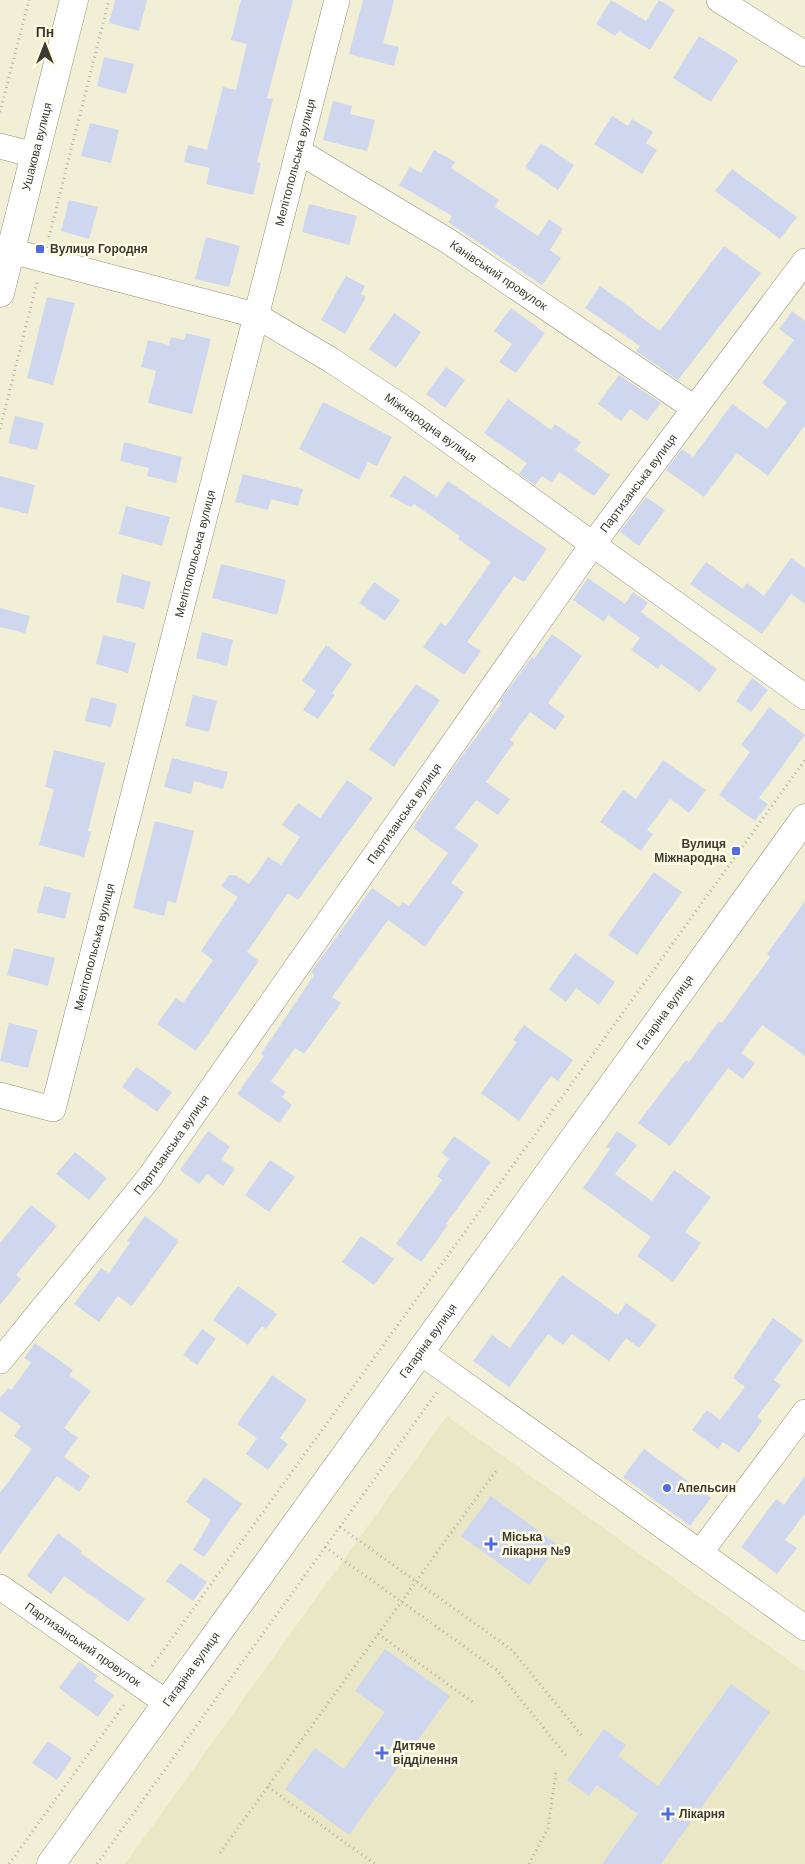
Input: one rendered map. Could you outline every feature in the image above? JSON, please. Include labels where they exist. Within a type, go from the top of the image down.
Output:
[{"type":"street","name":"Ушакова вулиця","points":[[0,293],[74,0]]},
{"type":"street","name":"Мелітопольська вулиця","points":[[0,1095],[53,1109],[337,0]]},
{"type":"street","points":[[719,0],[805,54]]},
{"type":"street","points":[[0,146],[34,155]]},
{"type":"street","name":"Канівський провулок","points":[[298,151],[448,241],[694,408]]},
{"type":"street","name":"Міжнародна вулиця","points":[[10,251],[255,316],[331,360],[405,409],[805,697]]},
{"type":"street","name":"Партизанська вулиця","points":[[0,1361],[149,1178],[593,544],[805,260]]},
{"type":"street","name":"Гагаріна вулиця","points":[[51,1864],[805,818]]},
{"type":"street","points":[[420,1352],[805,1628]]},
{"type":"street","points":[[700,1553],[805,1412]]},
{"type":"street","name":"Партизанський провулок","points":[[0,1587],[167,1703]]},
{"type":"path","points":[[0,112],[29,0]]},
{"type":"path","points":[[0,429],[109,0]]},
{"type":"path","points":[[9,1864],[805,760]]},
{"type":"path","points":[[220,1853],[498,1468]]},
{"type":"path","points":[[340,1527],[512,1650],[582,1736]]},
{"type":"path","points":[[326,1547],[497,1670],[567,1757]]},
{"type":"path","points":[[378,1634],[474,1702]]},
{"type":"path","points":[[529,1864],[548,1828],[556,1772]]},
{"type":"path","points":[[268,1788],[375,1864]]},
{"type":"shaded area","name":"Міська лікарня №9","points":[[447,1416],[805,1672],[805,1864],[125,1864]]},
{"type":"building","points":[[115,0],[147,0],[139,31],[109,23]]},
{"type":"building","points":[[241,0],[293,0],[267,98],[273,99],[257,162],[261,163],[253,195],[206,184],[210,168],[184,162],[188,145],[207,150],[223,87],[236,90],[247,44],[231,40]]},
{"type":"building","points":[[363,0],[394,0],[383,43],[399,47],[394,66],[349,54]]},
{"type":"building","points":[[611,0],[646,21],[659,0],[675,10],[650,50],[619,31],[615,36],[596,24]]},
{"type":"building","points":[[699,36],[738,60],[711,102],[673,78]]},
{"type":"building","points":[[104,57],[134,64],[126,94],[97,86]]},
{"type":"building","points":[[333,101],[352,106],[350,114],[375,120],[367,151],[323,140]]},
{"type":"building","points":[[612,116],[628,126],[632,119],[653,132],[646,143],[657,150],[642,174],[594,144]]},
{"type":"building","points":[[90,123],[119,130],[111,163],[81,156]]},
{"type":"building","points":[[541,143],[574,165],[558,190],[525,167]]},
{"type":"building","points":[[434,150],[455,162],[451,168],[499,200],[495,207],[538,236],[549,219],[563,229],[550,250],[561,258],[542,285],[448,222],[452,216],[399,185],[410,167],[421,173]]},
{"type":"building","points":[[732,169],[797,217],[780,239],[715,191]]},
{"type":"building","points":[[69,200],[98,207],[89,239],[61,231]]},
{"type":"building","points":[[309,204],[357,216],[349,245],[302,232]]},
{"type":"building","points":[[206,237],[240,246],[229,287],[195,279]]},
{"type":"building","points":[[724,246],[761,273],[678,380],[636,351],[640,346],[585,308],[600,286],[660,331]]},
{"type":"building","points":[[346,276],[365,286],[361,294],[366,297],[345,334],[321,320]]},
{"type":"building","points":[[47,297],[75,303],[53,385],[27,378]]},
{"type":"building","points":[[511,308],[545,333],[516,373],[499,362],[512,344],[494,331]]},
{"type":"building","points":[[792,311],[805,321],[805,425],[768,476],[737,453],[704,497],[666,470],[682,449],[693,457],[732,404],[767,429],[787,402],[762,383],[794,340],[779,329]]},
{"type":"building","points":[[394,313],[421,332],[396,368],[369,349]]},
{"type":"building","points":[[186,333],[211,339],[192,414],[148,403],[156,371],[141,367],[148,340],[169,345],[171,337],[184,340]]},
{"type":"building","points":[[446,367],[465,380],[445,408],[426,394]]},
{"type":"building","points":[[619,375],[661,403],[647,421],[630,409],[621,421],[598,404]]},
{"type":"building","points":[[508,399],[551,430],[555,424],[581,442],[575,450],[610,475],[594,496],[559,472],[552,483],[542,476],[535,485],[519,474],[527,463],[484,433]]},
{"type":"building","points":[[323,402],[392,437],[377,466],[368,462],[359,480],[299,449]]},
{"type":"building","points":[[15,416],[44,423],[37,450],[8,443]]},
{"type":"building","points":[[124,442],[182,457],[176,483],[147,476],[149,468],[120,461]]},
{"type":"building","points":[[243,474],[303,489],[298,506],[271,499],[268,510],[235,502]]},
{"type":"building","points":[[404,475],[437,497],[448,481],[547,549],[524,582],[514,576],[467,642],[481,651],[464,675],[423,647],[440,623],[446,626],[491,562],[458,539],[460,536],[414,504],[411,507],[390,496]]},
{"type":"building","points":[[0,476],[35,485],[28,514],[0,507]]},
{"type":"building","points":[[646,497],[665,510],[639,546],[620,532]]},
{"type":"building","points":[[126,506],[170,517],[162,546],[119,534]]},
{"type":"building","points":[[791,558],[805,568],[805,604],[791,594],[762,634],[690,584],[706,562],[743,589],[747,583],[764,596]]},
{"type":"building","points":[[221,564],[286,580],[277,615],[212,598]]},
{"type":"building","points":[[122,574],[151,582],[144,609],[116,602]]},
{"type":"building","points":[[588,578],[625,604],[633,592],[648,603],[641,612],[717,669],[700,692],[661,664],[658,669],[631,650],[640,638],[608,615],[604,622],[573,600]]},
{"type":"building","points":[[374,582],[400,600],[385,621],[359,603]]},
{"type":"building","points":[[0,608],[30,616],[25,633],[0,627]]},
{"type":"building","points":[[202,632],[233,640],[227,666],[196,658]]},
{"type":"building","points":[[552,634],[582,656],[548,703],[565,716],[555,730],[530,712],[510,740],[514,743],[486,782],[510,799],[498,815],[476,800],[455,828],[479,845],[451,883],[464,892],[425,947],[388,920],[332,997],[341,1003],[304,1054],[295,1048],[271,1081],[286,1092],[282,1097],[292,1105],[279,1123],[237,1094],[264,1056],[261,1054],[314,975],[311,972],[372,888],[399,907],[403,902],[409,906],[448,853],[413,828],[456,764],[502,703],[500,701],[532,657],[534,659]]},
{"type":"building","points":[[103,635],[136,643],[128,673],[96,664]]},
{"type":"building","points":[[326,645],[352,664],[332,693],[335,695],[318,719],[303,710],[316,691],[302,681]]},
{"type":"building","points":[[752,678],[768,690],[751,712],[736,701]]},
{"type":"building","points":[[416,684],[440,700],[394,767],[369,749]]},
{"type":"building","points":[[193,695],[217,701],[209,732],[185,726]]},
{"type":"building","points":[[91,697],[117,704],[111,727],[85,721]]},
{"type":"building","points":[[769,707],[805,735],[759,798],[768,804],[755,821],[719,795],[750,752],[741,745]]},
{"type":"building","points":[[54,750],[105,763],[88,831],[91,832],[84,857],[39,845],[54,789],[45,787]]},
{"type":"building","points":[[172,758],[228,772],[223,789],[194,781],[191,794],[164,787]]},
{"type":"building","points":[[663,760],[706,790],[689,813],[670,799],[647,830],[653,834],[641,851],[600,822],[623,790],[636,799]]},
{"type":"building","points":[[347,780],[373,798],[298,900],[288,893],[247,952],[259,961],[196,1051],[157,1024],[176,998],[183,1003],[213,960],[201,951],[238,897],[221,886],[229,875],[235,875],[249,884],[268,857],[281,865],[300,837],[282,825],[298,803],[320,818]]},
{"type":"building","points":[[155,821],[194,831],[176,903],[168,901],[164,916],[133,908]]},
{"type":"building","points":[[654,872],[682,892],[637,955],[608,935]]},
{"type":"building","points":[[44,886],[71,893],[65,919],[37,912]]},
{"type":"building","points":[[805,901],[805,1056],[762,1025],[741,1053],[755,1063],[743,1079],[728,1068],[670,1146],[638,1123],[686,1060],[689,1062],[719,1021],[722,1023],[770,957],[767,954]]},
{"type":"building","points":[[14,948],[55,958],[48,986],[7,975]]},
{"type":"building","points":[[575,953],[615,982],[599,1005],[576,988],[566,1002],[549,989]]},
{"type":"building","points":[[9,1023],[38,1030],[28,1068],[0,1061]]},
{"type":"building","points":[[524,1025],[573,1060],[558,1081],[551,1076],[519,1121],[481,1093],[517,1042],[513,1040]]},
{"type":"building","points":[[136,1067],[172,1092],[157,1112],[122,1087]]},
{"type":"building","points":[[208,1131],[230,1147],[221,1159],[235,1169],[223,1186],[207,1174],[199,1184],[180,1170]]},
{"type":"building","points":[[617,1131],[637,1145],[615,1174],[652,1201],[674,1170],[711,1197],[685,1232],[701,1243],[673,1282],[637,1256],[651,1237],[583,1188],[610,1149],[606,1147]]},
{"type":"building","points":[[454,1136],[491,1162],[421,1262],[396,1244],[442,1180],[437,1176],[449,1159],[442,1153]]},
{"type":"building","points":[[75,1152],[107,1178],[89,1200],[56,1174]]},
{"type":"building","points":[[270,1160],[295,1177],[269,1212],[245,1195]]},
{"type":"building","points":[[31,1205],[57,1226],[16,1275],[21,1279],[0,1305],[0,1243]]},
{"type":"building","points":[[145,1216],[179,1241],[132,1306],[118,1296],[99,1322],[74,1304],[101,1268],[109,1273],[130,1243],[127,1241]]},
{"type":"building","points":[[361,1236],[394,1259],[374,1285],[342,1262]]},
{"type":"building","points":[[562,1275],[618,1315],[626,1303],[657,1325],[639,1348],[626,1338],[609,1361],[572,1334],[563,1345],[548,1334],[509,1387],[473,1361],[492,1335],[510,1348]]},
{"type":"building","points":[[238,1286],[277,1314],[266,1329],[262,1326],[248,1345],[213,1320]]},
{"type":"building","points":[[773,1318],[803,1340],[774,1380],[781,1385],[757,1417],[762,1421],[739,1453],[723,1442],[718,1449],[692,1430],[707,1410],[720,1420],[745,1387],[733,1378]]},
{"type":"building","points":[[202,1329],[216,1339],[197,1365],[183,1355]]},
{"type":"building","points":[[35,1343],[73,1370],[69,1375],[91,1391],[64,1428],[78,1438],[64,1457],[90,1476],[79,1492],[57,1476],[0,1554],[0,1493],[32,1449],[14,1436],[21,1426],[0,1411],[0,1398],[8,1388],[11,1390],[31,1363],[24,1358]]},
{"type":"building","points":[[272,1375],[307,1400],[280,1438],[288,1444],[268,1470],[246,1454],[257,1438],[237,1424]]},
{"type":"building","points":[[644,1449],[711,1498],[690,1526],[623,1477]]},
{"type":"building","points":[[805,1476],[805,1513],[785,1540],[797,1548],[777,1574],[741,1547],[776,1499],[784,1505]]},
{"type":"building","points":[[204,1477],[242,1504],[204,1557],[193,1550],[211,1520],[186,1502]]},
{"type":"building","points":[[491,1496],[558,1545],[529,1585],[461,1536]]},
{"type":"building","points":[[58,1533],[82,1551],[80,1553],[145,1599],[128,1622],[64,1576],[51,1594],[27,1576]]},
{"type":"building","points":[[180,1563],[207,1582],[193,1601],[166,1581]]},
{"type":"building","points":[[385,1649],[450,1696],[349,1835],[285,1789],[315,1748],[344,1769],[385,1712],[355,1691]]},
{"type":"building","points":[[79,1661],[98,1676],[94,1681],[114,1695],[98,1717],[59,1688]]},
{"type":"building","points":[[731,1684],[770,1712],[661,1864],[602,1864],[638,1814],[597,1785],[589,1796],[567,1780],[604,1729],[626,1745],[618,1756],[658,1786]]},
{"type":"building","points":[[48,1741],[72,1758],[57,1780],[32,1763]]},
{"type":"place","name":"Вулиця Городня","points":[[40,249]]},
{"type":"place","name":"Вулиця Міжнародна","points":[[736,851]]},
{"type":"place","name":"Апельсин","points":[[667,1488]]},
{"type":"place","name":"Міська лікарня №9","points":[[491,1544]]},
{"type":"place","name":"Дитяче відділення","points":[[382,1753]]},
{"type":"place","name":"Лікарня","points":[[668,1814]]}]
